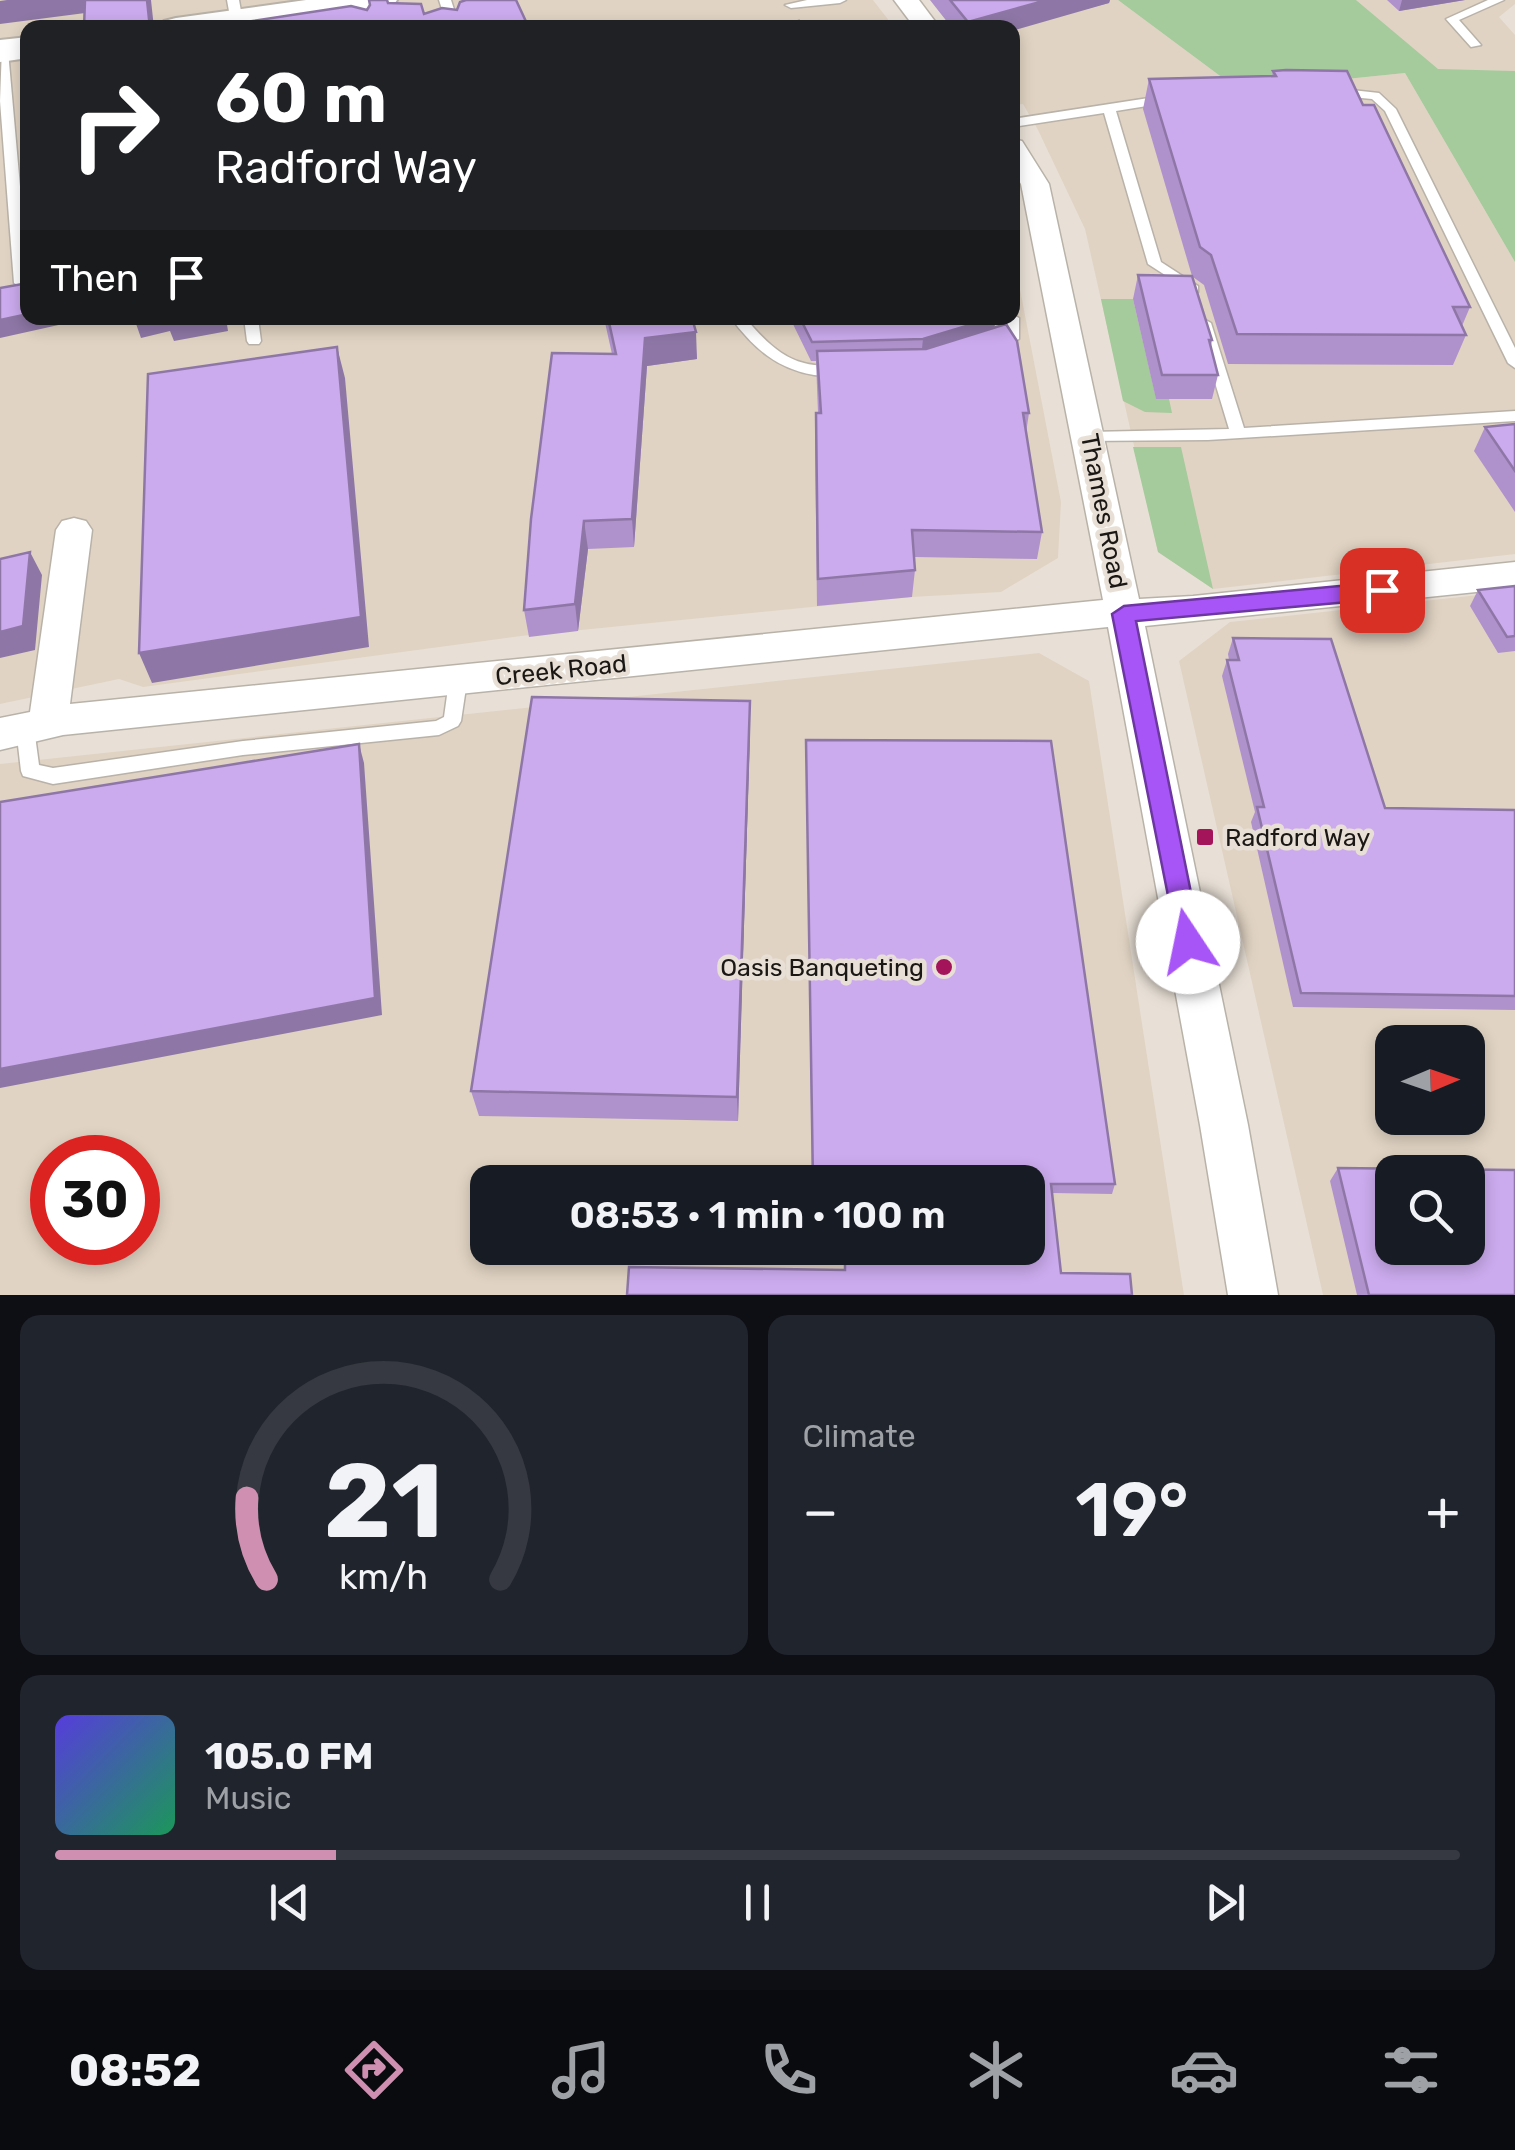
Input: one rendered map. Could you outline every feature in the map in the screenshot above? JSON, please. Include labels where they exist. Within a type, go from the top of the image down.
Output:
[{"type":"street","points":[[225,20],[352,5]]},
{"type":"street","name":"Thames Road","points":[[1020,160],[1034,184],[1090,437],[1254,1295]]},
{"type":"street","points":[[24,728],[74,530]]},
{"type":"street","points":[[1124,614],[1316,598],[1515,575]]},
{"type":"street","name":"Creek Road","points":[[24,728],[1091,614],[1124,614]]},
{"type":"lane","points":[[791,6],[840,0]]},
{"type":"lane","points":[[1475,45],[1452,20],[1498,0]]},
{"type":"lane","points":[[10,50],[20,263]]},
{"type":"lane","points":[[1313,91],[1375,96],[1390,109],[1515,363]]},
{"type":"lane","points":[[1020,122],[1140,100],[1191,98]]},
{"type":"lane","points":[[1109,108],[1155,264],[1193,286],[1238,432]]},
{"type":"lane","points":[[252,325],[254,341]]},
{"type":"lane","points":[[743,325],[756,341],[792,368],[851,371]]},
{"type":"lane","points":[[976,350],[1012,338],[1012,325]]},
{"type":"lane","points":[[1090,437],[1515,416]]},
{"type":"lane","points":[[24,728],[30,771],[52,776],[243,748],[439,728],[452,721],[458,681]]},
{"type":"shaded area","points":[[0,0],[873,0],[889,20],[20,20],[20,325],[1020,325],[1020,289],[1061,502],[1058,558],[1001,592],[912,597],[521,636],[143,687],[119,679],[0,704]]},
{"type":"shaded area","points":[[930,0],[1118,0],[1239,90],[1405,73],[1515,262],[1515,554],[1213,589],[1158,552],[1085,229],[1038,130],[1020,104],[1020,20],[946,20]]},
{"type":"shaded area","points":[[1356,0],[1515,0],[1499,17],[1515,35],[1515,71],[1438,70]]},
{"type":"shaded area","points":[[1515,591],[1515,1295],[1323,1295],[1179,661],[1230,622]]},
{"type":"shaded area","points":[[1039,653],[1089,681],[1184,1295],[0,1295],[0,764]]},
{"type":"green space","points":[[1118,0],[1356,0],[1438,69],[1515,71],[1515,262],[1405,73],[1239,90]]},
{"type":"green space","points":[[1101,299],[1133,299],[1156,398],[1169,399],[1172,413],[1145,412],[1123,401]]},
{"type":"green space","points":[[1133,447],[1181,447],[1213,589],[1158,552]]},
{"type":"building","points":[[85,0],[147,0],[149,20],[84,20]]},
{"type":"building","points":[[369,0],[421,4],[424,14],[442,8],[457,10],[460,2],[466,0],[516,0],[525,20],[259,20],[351,6],[367,10]]},
{"type":"building","points":[[950,0],[1047,0],[975,20],[966,20]]},
{"type":"building","points":[[1273,71],[1347,71],[1363,105],[1374,105],[1470,307],[1453,307],[1466,335],[1237,334],[1211,255],[1200,247],[1149,79],[1276,76]]},
{"type":"building","points":[[1138,275],[1192,276],[1212,340],[1218,375],[1162,375]]},
{"type":"building","points":[[20,284],[20,316],[0,320],[0,288]]},
{"type":"building","points":[[610,325],[694,325],[696,332],[645,338],[632,519],[584,521],[575,604],[524,610],[552,353],[616,354]]},
{"type":"building","points":[[804,325],[970,325],[923,339],[812,342]]},
{"type":"building","points":[[1003,325],[1017,341],[1029,413],[1023,413],[1042,532],[912,530],[915,570],[818,579],[816,413],[821,413],[817,351],[926,349]]},
{"type":"building","points":[[337,347],[361,617],[139,653],[148,374]]},
{"type":"building","points":[[1515,424],[1515,471],[1485,427]]},
{"type":"building","points":[[30,552],[23,626],[0,632],[0,559]]},
{"type":"building","points":[[1515,586],[1515,636],[1507,637],[1478,590]]},
{"type":"building","points":[[1233,638],[1331,639],[1385,808],[1515,810],[1515,996],[1301,993],[1257,807],[1264,807],[1227,660],[1239,660]]},
{"type":"building","points":[[532,697],[750,701],[737,1097],[471,1091]]},
{"type":"building","name":"Oasis Banqueting","points":[[806,740],[1051,741],[1115,1184],[1051,1184],[1061,1273],[1130,1274],[1132,1295],[627,1295],[629,1267],[845,1270],[845,1265],[1045,1265],[1045,1165],[813,1165]]},
{"type":"building","points":[[359,744],[375,998],[0,1069],[0,802]]},
{"type":"building","points":[[1338,1168],[1375,1168],[1375,1265],[1485,1265],[1485,1170],[1515,1170],[1515,1295],[1369,1295]]},
{"type":"place","name":"Radford Way","points":[[1205,837]]},
{"type":"place","name":"Oasis Banqueting","points":[[944,967]]},
{"type":"route","points":[[1188,942],[1124,614],[1382,590]]}]
